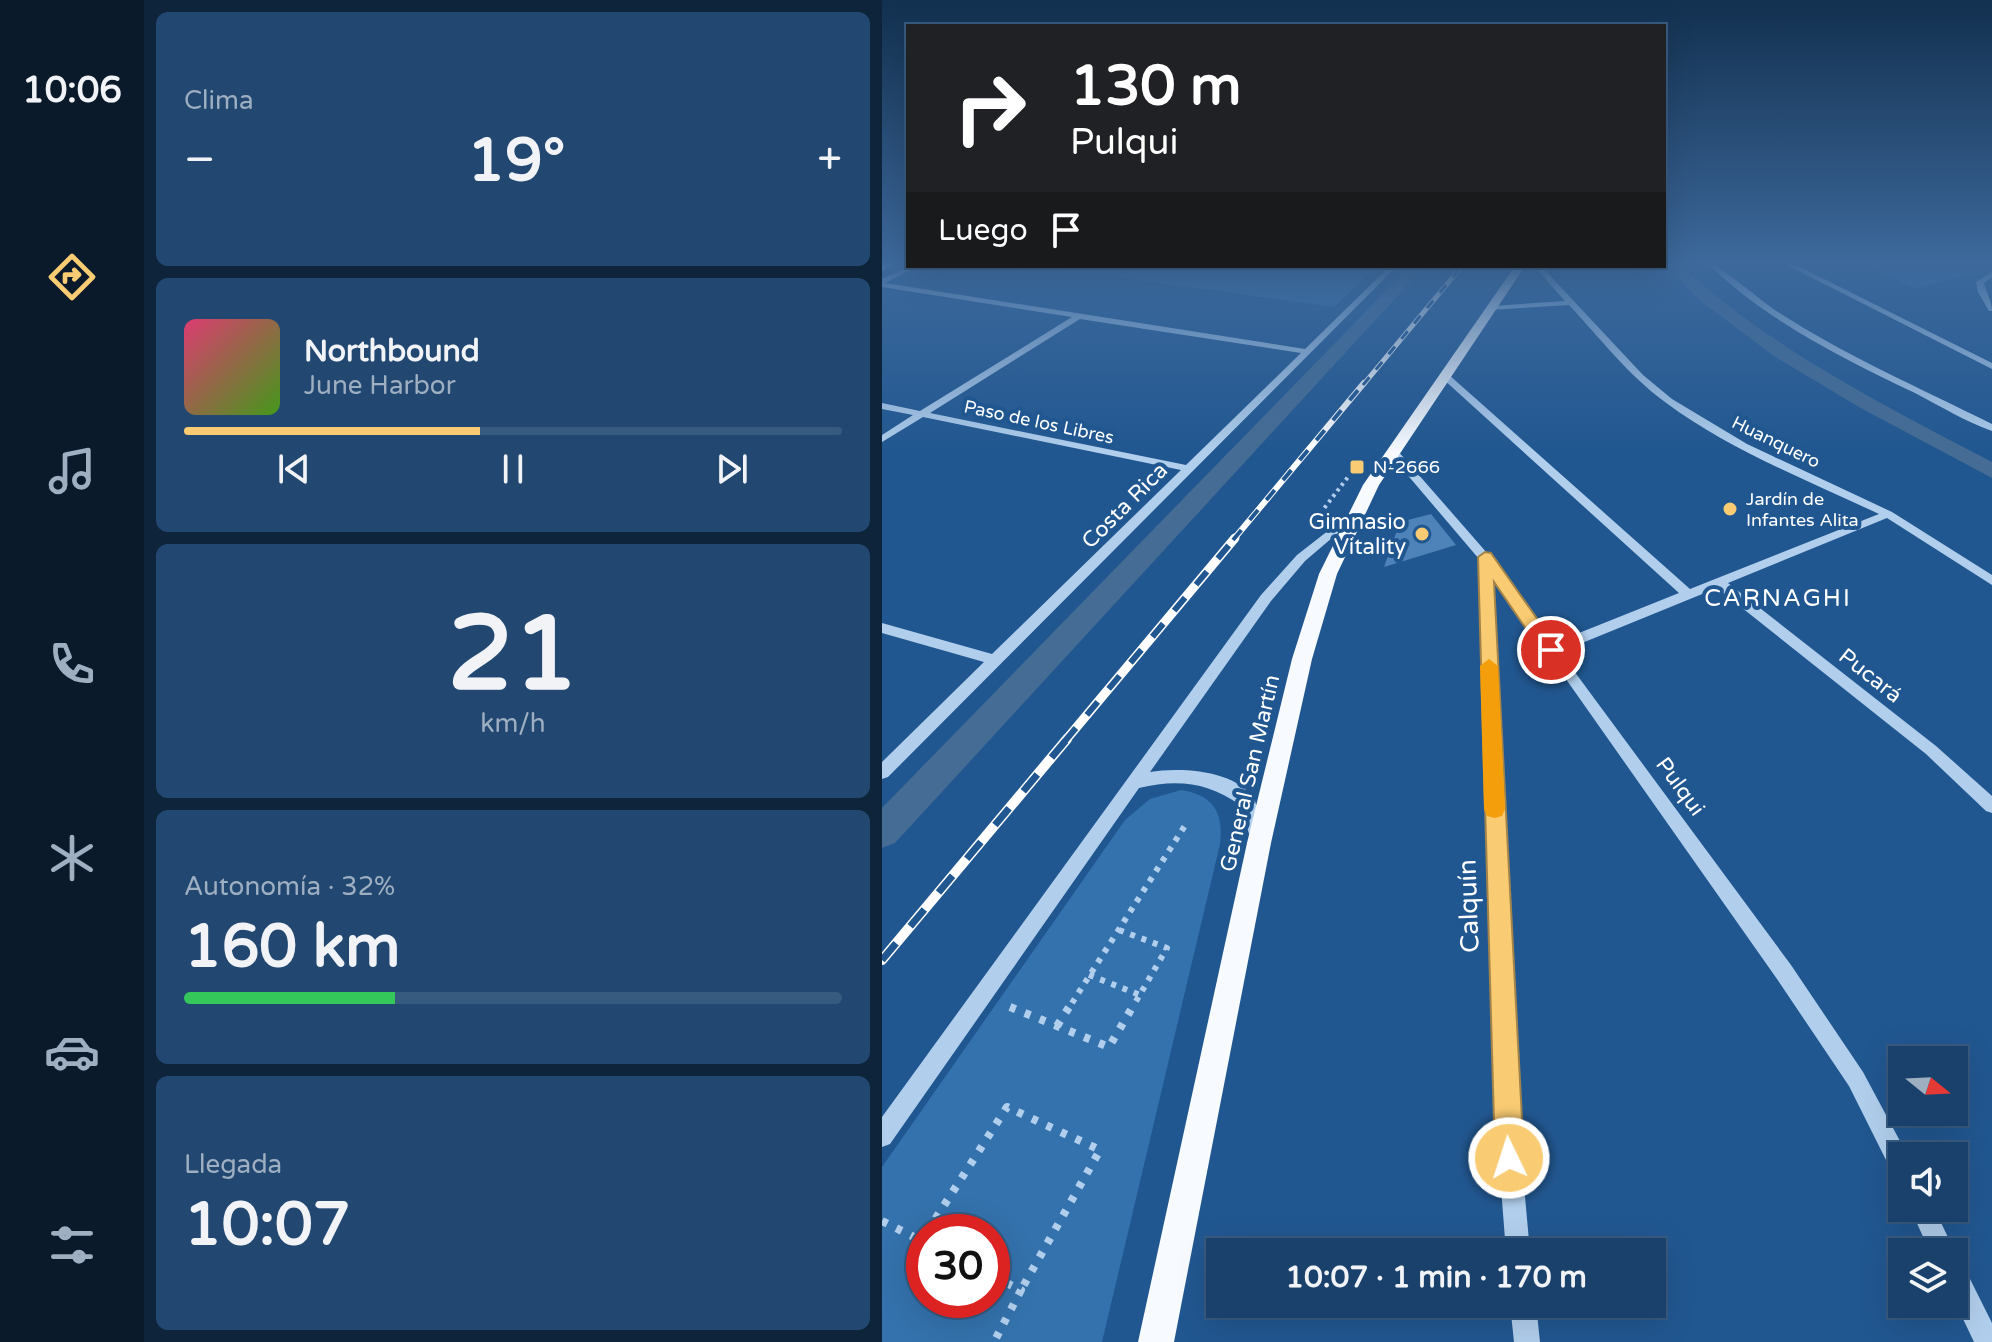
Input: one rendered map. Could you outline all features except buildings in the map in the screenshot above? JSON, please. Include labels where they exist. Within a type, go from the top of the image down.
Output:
[{"type":"main road","name":"General San Martín","points":[[1156,1342],[1259,843],[1314,614],[1356,512],[1478,327]]},
{"type":"street","points":[[882,439],[1062,327]]},
{"type":"street","points":[[1147,327],[1308,352]]},
{"type":"street","name":"Costa Rica","points":[[882,772],[1333,327]]},
{"type":"street","name":"Huanquero","points":[[1592,327],[1640,377],[1669,401],[1743,446],[1888,514],[1992,581]]},
{"type":"street","points":[[1796,327],[1992,428]]},
{"type":"street","points":[[1913,327],[1992,366]]},
{"type":"street","points":[[1445,376],[1689,595]]},
{"type":"street","name":"Paso de los Libres","points":[[882,406],[1189,469]]},
{"type":"street","name":"Pulqui","points":[[1393,452],[1485,557],[1819,1023],[1856,1079],[1889,1142]]},
{"type":"street","points":[[882,1136],[1274,588],[1301,558],[1356,512]]},
{"type":"street","points":[[1551,650],[1888,514]]},
{"type":"street","name":"Calquín","points":[[1485,557],[1505,1097],[1517,1238]]},
{"type":"street","name":"Pucará","points":[[1719,583],[1931,750],[1992,806]]},
{"type":"street","points":[[882,628],[995,660]]},
{"type":"street","points":[[1134,783],[1180,774],[1218,781],[1247,801],[1259,843]]},
{"type":"street","points":[[1968,1302],[1988,1342]]},
{"type":"street","points":[[1524,1318],[1527,1342]]},
{"type":"path","points":[[1057,1026],[1186,824]]},
{"type":"path","points":[[1010,1007],[1109,1047],[1167,948],[1119,930]]},
{"type":"path","points":[[1089,975],[1140,995]]},
{"type":"path","points":[[939,1214],[1007,1107],[1100,1150],[994,1342]]},
{"type":"path","points":[[882,1221],[906,1231]]},
{"type":"path","points":[[1010,1285],[1021,1290]]},
{"type":"shaded area","points":[[1181,790],[1201,796],[1214,807],[1221,833],[1102,1342],[882,1342],[882,1167],[1125,820],[1150,799]]},
{"type":"waterway","points":[[882,832],[1361,327]]},
{"type":"waterway","points":[[1743,327],[1866,403],[1992,471]]},
{"type":"railway","points":[[1363,385],[1412,327]]},
{"type":"railway","points":[[1233,540],[1364,383]]},
{"type":"railway","points":[[1065,741],[1235,538]]},
{"type":"railway","points":[[882,960],[1067,739]]},
{"type":"slow traffic","points":[[1489,666],[1495,809]]},
{"type":"place","name":"N-2666","points":[[1357,467]]},
{"type":"place","name":"Jardín de Infantes Alita","points":[[1730,509]]},
{"type":"place","name":"Gimnasio Vitality","points":[[1422,534]]},
{"type":"district","name":"CARNAGHI","points":[[1778,598]]},
{"type":"route","points":[[1509,1158],[1485,557],[1551,650]]}]
